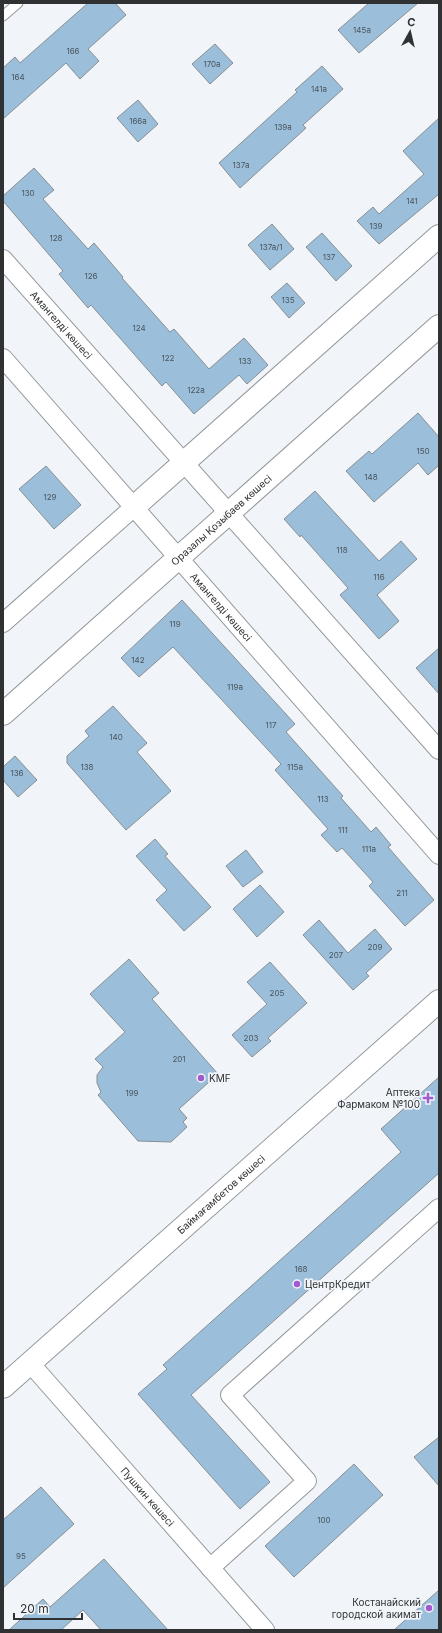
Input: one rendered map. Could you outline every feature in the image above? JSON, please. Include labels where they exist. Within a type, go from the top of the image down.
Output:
[{"type":"street","points":[[3,623],[439,236]]},
{"type":"street","name":"Амангелді көшесі","points":[[3,259],[439,750]]},
{"type":"street","name":"Оразалы Қозыбаев көшесі","points":[[3,714],[439,326]]},
{"type":"street","name":"Амангелді көшесі","points":[[3,358],[439,855]]},
{"type":"street","name":"Баймағамбетов көшесі","points":[[3,1387],[439,1001]]},
{"type":"street","points":[[210,1568],[307,1481],[230,1395],[439,1208]]},
{"type":"street","name":"Пушкин көшесі","points":[[30,1364],[265,1630]]},
{"type":"lane","points":[[3,16],[18,3]]},
{"type":"building","points":[[88,3],[115,3],[126,15],[88,49],[99,61],[80,79],[66,63],[3,119],[3,68],[15,57],[20,63]]},
{"type":"building","points":[[369,3],[418,3],[359,53],[338,30]]},
{"type":"building","points":[[215,44],[233,63],[210,84],[192,64]]},
{"type":"building","points":[[322,66],[343,89],[303,125],[306,128],[240,188],[219,163],[297,92],[295,90]]},
{"type":"building","points":[[138,100],[158,124],[138,142],[117,118]]},
{"type":"building","points":[[439,118],[439,194],[379,244],[357,221],[373,207],[379,214],[424,174],[403,151]]},
{"type":"building","points":[[34,168],[54,190],[43,199],[88,249],[94,243],[123,277],[122,278],[170,332],[174,329],[209,369],[244,338],[268,365],[247,384],[239,375],[194,414],[166,382],[162,386],[91,305],[88,308],[59,274],[63,271],[3,201],[3,196]]},
{"type":"building","points":[[272,224],[294,249],[270,270],[248,245]]},
{"type":"building","points":[[322,233],[352,266],[336,281],[306,247]]},
{"type":"building","points":[[287,283],[305,303],[289,318],[271,297]]},
{"type":"building","points":[[418,413],[439,437],[439,465],[428,475],[418,463],[374,502],[346,471],[369,451],[372,454]]},
{"type":"building","points":[[46,466],[81,505],[54,529],[19,489]]},
{"type":"building","points":[[315,491],[379,561],[401,541],[417,559],[377,595],[399,621],[379,639],[340,595],[348,588],[301,535],[300,537],[284,519]]},
{"type":"building","points":[[182,600],[295,724],[286,732],[343,796],[341,798],[371,832],[376,827],[391,845],[388,847],[434,900],[405,926],[369,886],[373,882],[342,848],[337,852],[321,835],[328,829],[275,770],[281,764],[173,647],[139,677],[121,658]]},
{"type":"building","points":[[439,648],[439,694],[416,668]]},
{"type":"building","points":[[113,706],[147,743],[137,752],[171,791],[126,830],[67,763],[67,756],[89,736],[85,731]]},
{"type":"building","points":[[15,756],[37,780],[18,797],[3,780],[3,767]]},
{"type":"building","points":[[155,839],[168,854],[165,856],[211,907],[184,931],[156,900],[167,890],[136,856]]},
{"type":"building","points":[[246,850],[263,872],[243,887],[226,866]]},
{"type":"building","points":[[260,885],[284,912],[257,937],[233,909]]},
{"type":"building","points":[[319,920],[348,953],[375,929],[392,949],[366,973],[369,976],[353,990],[303,935]]},
{"type":"building","points":[[129,959],[159,993],[152,999],[218,1074],[179,1109],[187,1118],[183,1122],[187,1127],[171,1142],[138,1141],[98,1095],[101,1092],[97,1083],[97,1075],[103,1067],[95,1059],[125,1032],[90,994]]},
{"type":"building","points":[[270,962],[307,1003],[268,1038],[271,1041],[252,1057],[232,1035],[267,1004],[247,982]]},
{"type":"building","points":[[439,1077],[439,1173],[191,1395],[270,1482],[240,1509],[138,1394],[167,1369],[163,1365],[401,1152],[381,1129]]},
{"type":"building","points":[[439,1437],[439,1486],[414,1457]]},
{"type":"building","points":[[354,1464],[383,1495],[294,1577],[265,1546]]},
{"type":"building","points":[[41,1487],[74,1524],[3,1588],[3,1520]]},
{"type":"building","points":[[104,1559],[168,1630],[101,1630],[83,1610],[61,1630],[9,1630],[43,1599],[50,1607]]},
{"type":"building","name":"Костанайский городской акимат","points":[[439,1590],[439,1630],[394,1630]]},
{"type":"place","name":"KMF","points":[[201,1078]]},
{"type":"place","name":"Аптека Фармаком №100","points":[[428,1098]]},
{"type":"place","name":"ЦентрКредит","points":[[297,1284]]},
{"type":"place","name":"Костанайский городской акимат","points":[[429,1608]]}]
